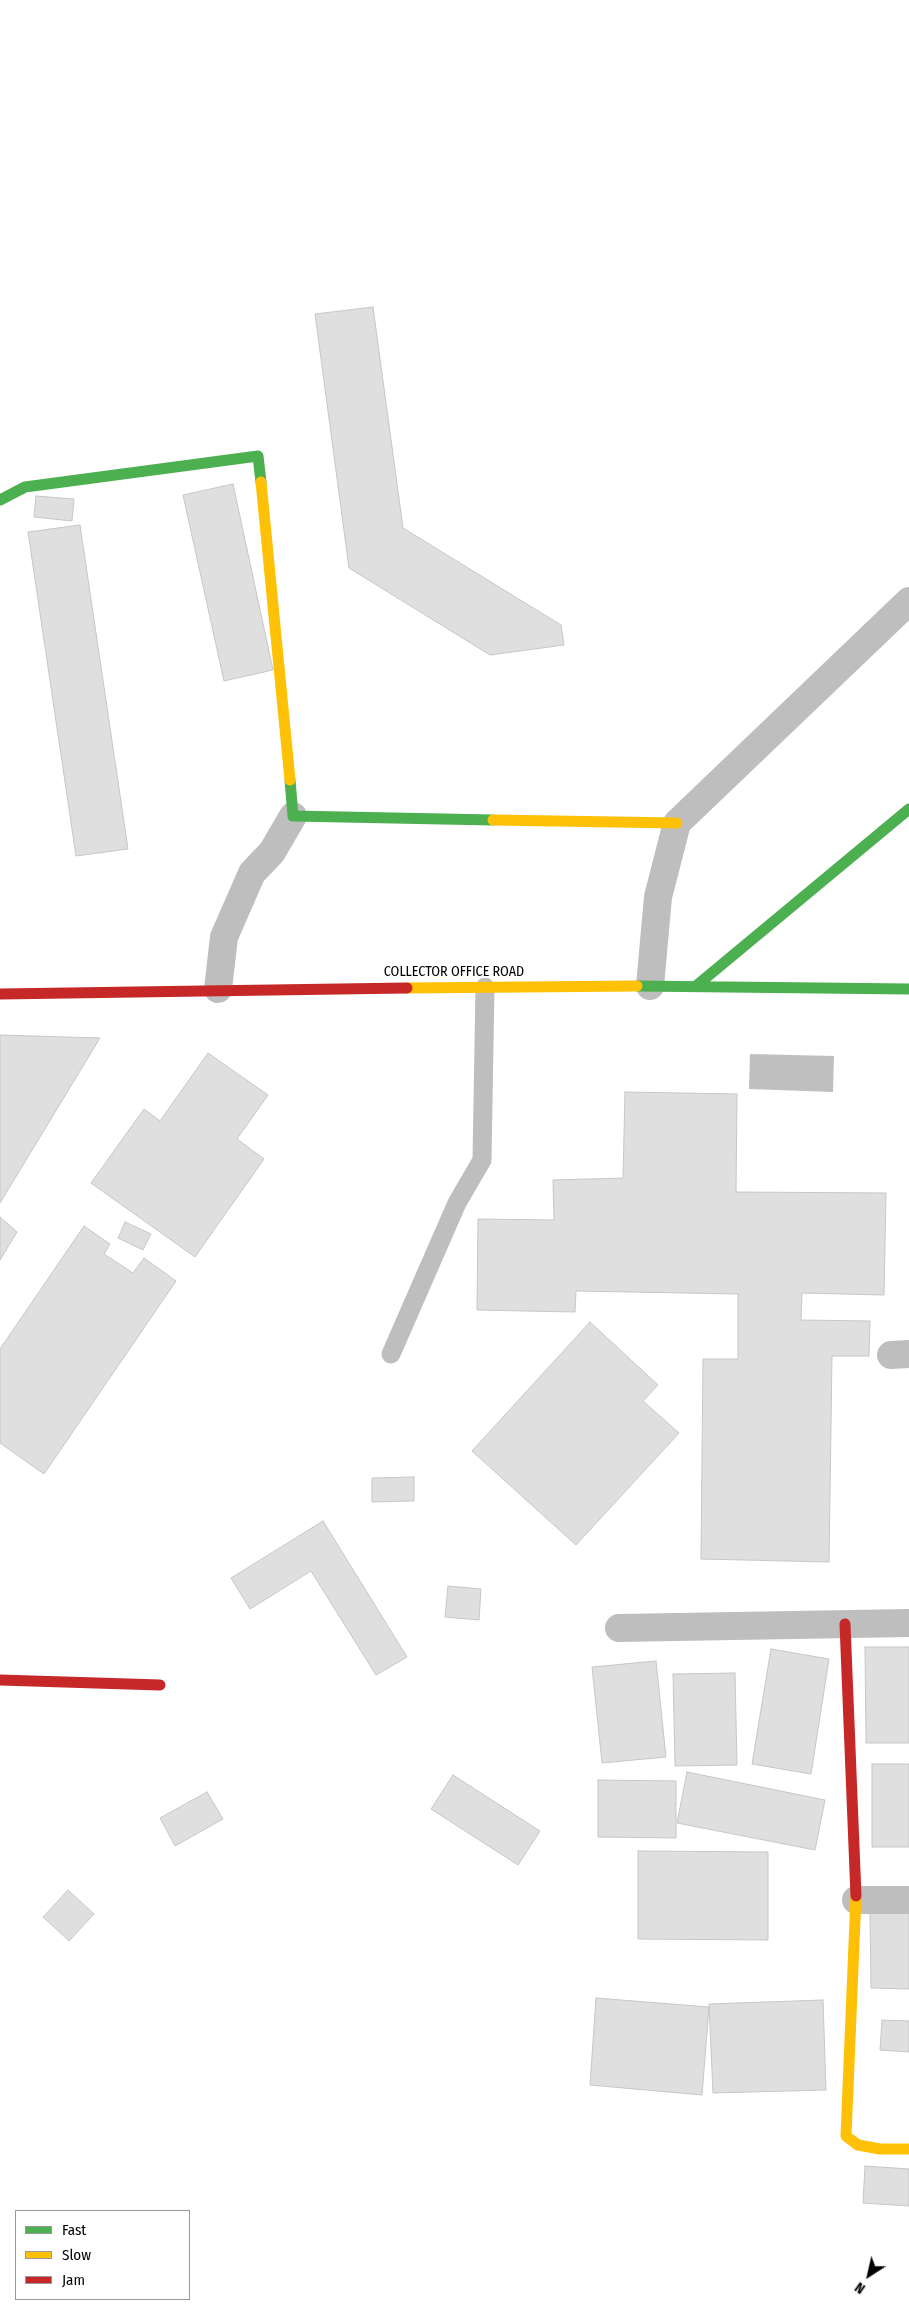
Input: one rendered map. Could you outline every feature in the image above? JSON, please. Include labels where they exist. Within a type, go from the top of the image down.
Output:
[{"type":"street","points":[[0,500],[26,487],[258,456],[293,816],[272,852],[252,873],[224,937],[218,989]]},
{"type":"street","points":[[650,986],[658,897],[677,824],[909,601]]},
{"type":"street","points":[[696,986],[909,809]]},
{"type":"street","points":[[293,816],[677,824]]},
{"type":"street","name":"COLLECTOR OFFICE ROAD","points":[[0,994],[218,989],[650,986],[909,989]]},
{"type":"street","points":[[619,1628],[909,1623]]},
{"type":"street","points":[[845,1624],[856,1900],[846,2136],[858,2145],[880,2149],[909,2149]]},
{"type":"street","points":[[0,1680],[160,1685]]},
{"type":"street","points":[[856,1900],[909,1900]]},
{"type":"lane","points":[[391,1354],[457,1203],[482,1160],[485,987]]},
{"type":"shaded area","points":[[750,1054],[834,1056],[833,1092],[749,1089]]},
{"type":"building","points":[[373,307],[403,528],[561,625],[564,645],[490,655],[349,568],[315,314]]},
{"type":"building","points":[[233,484],[273,670],[224,681],[183,495]]},
{"type":"building","points":[[36,496],[74,499],[72,521],[34,517]]},
{"type":"building","points":[[80,525],[128,849],[76,856],[28,532]]},
{"type":"building","points":[[0,1035],[100,1038],[0,1203]]},
{"type":"building","points":[[208,1053],[268,1095],[237,1139],[264,1159],[195,1257],[91,1183],[144,1109],[160,1121]]},
{"type":"building","points":[[625,1092],[737,1094],[736,1192],[886,1193],[884,1295],[802,1293],[801,1320],[870,1321],[869,1356],[832,1356],[829,1562],[701,1559],[703,1359],[738,1359],[738,1294],[576,1291],[575,1312],[477,1310],[478,1219],[554,1220],[553,1180],[623,1178]]},
{"type":"building","points":[[0,1217],[17,1232],[0,1260]]},
{"type":"building","points":[[125,1222],[151,1234],[143,1250],[118,1238]]},
{"type":"building","points":[[84,1226],[110,1244],[104,1254],[133,1273],[144,1258],[176,1281],[44,1474],[0,1443],[0,1349]]},
{"type":"building","points":[[590,1322],[658,1385],[643,1401],[679,1433],[576,1545],[472,1451]]},
{"type":"building","points":[[414,1477],[414,1501],[372,1502],[372,1478]]},
{"type":"building","points":[[323,1521],[407,1657],[376,1675],[311,1571],[250,1609],[231,1578]]},
{"type":"building","points":[[448,1586],[481,1589],[479,1620],[445,1617]]},
{"type":"building","points":[[865,1647],[909,1647],[909,1743],[866,1743]]},
{"type":"building","points":[[771,1649],[829,1659],[811,1774],[752,1764]]},
{"type":"building","points":[[656,1661],[666,1757],[602,1763],[592,1667]]},
{"type":"building","points":[[735,1673],[737,1765],[675,1766],[673,1674]]},
{"type":"building","points":[[872,1764],[909,1764],[909,1847],[872,1847]]},
{"type":"building","points":[[687,1772],[825,1800],[815,1850],[677,1823]]},
{"type":"building","points":[[453,1775],[540,1831],[518,1865],[431,1809]]},
{"type":"building","points":[[598,1780],[676,1781],[676,1838],[598,1837]]},
{"type":"building","points":[[207,1792],[223,1819],[175,1846],[160,1818]]},
{"type":"building","points":[[638,1851],[768,1852],[768,1940],[638,1939]]},
{"type":"building","points":[[68,1890],[94,1914],[69,1941],[43,1917]]},
{"type":"building","points":[[870,1912],[909,1912],[909,1989],[871,1988]]},
{"type":"building","points":[[596,1998],[709,2007],[702,2095],[590,2085]]},
{"type":"building","points":[[823,2000],[826,2090],[713,2093],[709,2004]]},
{"type":"building","points":[[882,2020],[909,2021],[909,2052],[880,2050]]},
{"type":"building","points":[[865,2166],[909,2169],[909,2206],[863,2203]]},
{"type":"traffic: fast","points":[[0,500],[25,487],[258,456],[261,482]]},
{"type":"traffic: fast","points":[[290,780],[293,816],[493,820]]},
{"type":"traffic: fast","points":[[696,986],[909,809]]},
{"type":"traffic: fast","points":[[637,986],[909,989]]},
{"type":"traffic: slow","points":[[261,482],[290,780]]},
{"type":"traffic: slow","points":[[493,820],[677,823]]},
{"type":"traffic: slow","points":[[407,988],[637,986]]},
{"type":"traffic: slow","points":[[856,1896],[846,2136],[858,2145],[880,2149],[909,2149]]},
{"type":"traffic: jam","points":[[0,994],[407,988]]},
{"type":"traffic: jam","points":[[845,1624],[856,1896]]},
{"type":"traffic: jam","points":[[0,1680],[160,1685]]}]
